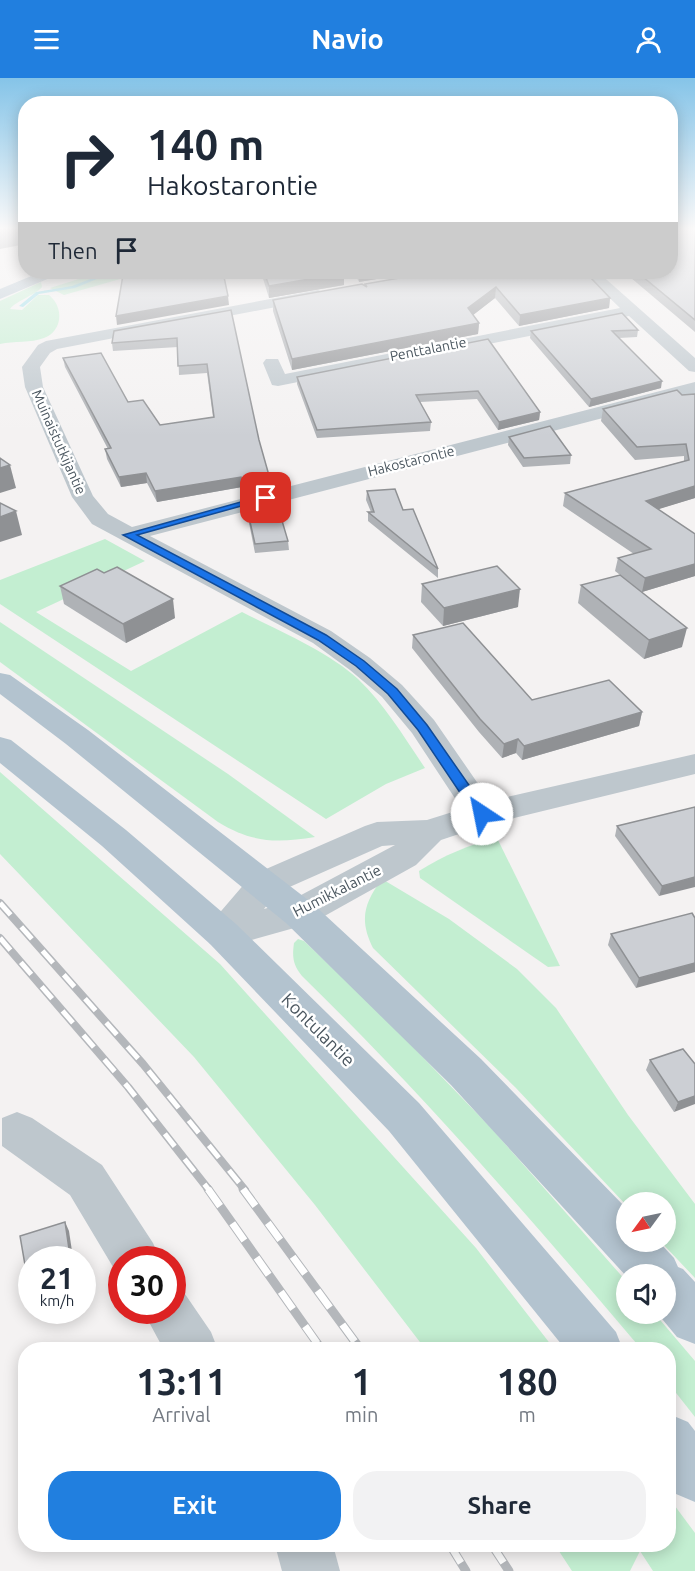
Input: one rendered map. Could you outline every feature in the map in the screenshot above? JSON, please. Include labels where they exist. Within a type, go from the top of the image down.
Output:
[{"type":"main road","points":[[0,681],[77,737],[299,913],[466,1072],[616,1230]]},
{"type":"main road","name":"Kontulantie","points":[[0,747],[114,838],[223,934],[404,1117],[591,1342]]},
{"type":"main road","points":[[636,1252],[647,1264]]},
{"type":"main road","points":[[676,1297],[695,1319]]},
{"type":"main road","points":[[676,1450],[695,1475]]},
{"type":"street","name":"Muinaistutkijantie","points":[[314,297],[52,345],[44,349],[31,368],[34,387],[82,497],[100,519],[322,637],[360,664],[392,691],[423,727],[482,814]]},
{"type":"street","points":[[618,297],[695,367]]},
{"type":"street","name":"Penttalantie","points":[[272,363],[278,381],[633,310]]},
{"type":"street","name":"Hakostarontie","points":[[128,535],[695,388]]},
{"type":"street","name":"Humikkalantie","points":[[223,934],[264,884],[377,834],[429,832],[482,814],[695,764]]},
{"type":"street","name":"Humikkalantie","points":[[223,934],[299,913],[404,856],[429,832]]},
{"type":"street","points":[[17,1132],[86,1180],[127,1246]]},
{"type":"street","points":[[176,1324],[188,1342]]},
{"type":"street","points":[[306,1552],[311,1571]]},
{"type":"green space","points":[[9,297],[28,297],[10,309],[22,310],[36,297],[51,297],[59,312],[58,324],[50,335],[39,340],[0,344],[0,301]]},
{"type":"green space","points":[[105,539],[145,561],[36,612],[131,671],[242,612],[318,651],[358,679],[386,710],[425,768],[386,784],[326,819],[0,604],[0,580]]},
{"type":"green space","points":[[0,622],[228,774],[315,837],[265,840],[242,834],[218,822],[0,662]]},
{"type":"green space","points":[[0,772],[220,964],[476,1248],[549,1342],[420,1342],[315,1205],[194,1057],[0,854]]},
{"type":"green space","points":[[497,838],[560,966],[548,967],[420,878],[419,871],[438,860],[466,847]]},
{"type":"green space","points":[[382,879],[449,919],[517,969],[556,1008],[628,1115],[695,1204],[695,1278],[670,1252],[676,1252],[676,1192],[616,1192],[616,1194],[515,1087],[373,948],[365,920],[371,896]]},
{"type":"green space","points":[[298,939],[304,941],[384,1017],[492,1129],[616,1270],[616,1320],[434,1112],[302,976],[293,957],[294,943]]},
{"type":"green space","points":[[620,1324],[664,1324],[695,1361],[695,1417],[676,1393],[676,1342],[635,1342]]},
{"type":"green space","points":[[676,1507],[695,1533],[695,1571],[653,1571],[641,1552],[676,1552]]},
{"type":"green space","points":[[560,1552],[640,1552],[630,1571],[572,1571]]},
{"type":"building","points":[[119,297],[224,297],[116,316]]},
{"type":"building","points":[[292,297],[483,297],[468,308],[479,323],[292,359],[273,300]]},
{"type":"building","points":[[504,297],[610,298],[520,315]]},
{"type":"building","points":[[667,297],[695,297],[695,320]]},
{"type":"building","points":[[231,310],[259,440],[270,479],[243,486],[241,477],[155,491],[146,473],[119,477],[105,449],[111,448],[63,358],[101,353],[128,402],[143,400],[160,425],[214,417],[207,364],[178,366],[177,338],[112,343],[114,331]]},
{"type":"building","points":[[622,313],[638,330],[612,331],[662,381],[591,399],[531,331]]},
{"type":"building","points":[[488,339],[540,412],[499,422],[478,391],[416,395],[431,422],[317,430],[297,377]]},
{"type":"building","points":[[677,390],[682,395],[695,394],[695,486],[646,501],[695,534],[695,564],[645,578],[618,558],[651,549],[565,493],[689,460],[686,444],[637,447],[603,409]]},
{"type":"building","points":[[550,426],[571,455],[524,458],[509,437]]},
{"type":"building","points":[[0,458],[10,465],[0,468]]},
{"type":"building","points":[[395,489],[403,510],[413,509],[438,569],[368,512],[374,512],[367,491]]},
{"type":"building","points":[[275,497],[288,541],[255,544],[246,504]]},
{"type":"building","points":[[0,503],[16,511],[0,517]]},
{"type":"building","points":[[497,566],[520,589],[444,608],[422,584]]},
{"type":"building","points":[[117,567],[173,599],[123,624],[60,586],[97,569],[104,573]]},
{"type":"building","points":[[620,575],[687,628],[649,640],[581,585]]},
{"type":"building","points":[[463,623],[532,700],[609,680],[642,712],[524,746],[518,739],[504,744],[480,719],[413,635]]},
{"type":"building","points":[[695,807],[695,877],[662,886],[617,826]]},
{"type":"building","points":[[692,913],[695,918],[695,963],[639,978],[611,934]]},
{"type":"building","points":[[683,1049],[695,1064],[695,1096],[678,1102],[650,1060]]},
{"type":"building","points":[[65,1222],[69,1246],[22,1246],[20,1236]]},
{"type":"waterway","points":[[21,306],[33,297]]},
{"type":"railway","points":[[0,903],[143,1064],[245,1190]]},
{"type":"railway","points":[[0,938],[128,1087],[209,1190]]},
{"type":"railway","points":[[208,1189],[316,1342]]},
{"type":"railway","points":[[243,1189],[355,1342]]},
{"type":"railway","points":[[454,1552],[466,1571]]},
{"type":"railway","points":[[497,1552],[509,1571]]},
{"type":"route","points":[[266,498],[128,535],[322,637],[360,664],[392,691],[423,727],[482,814]]}]
